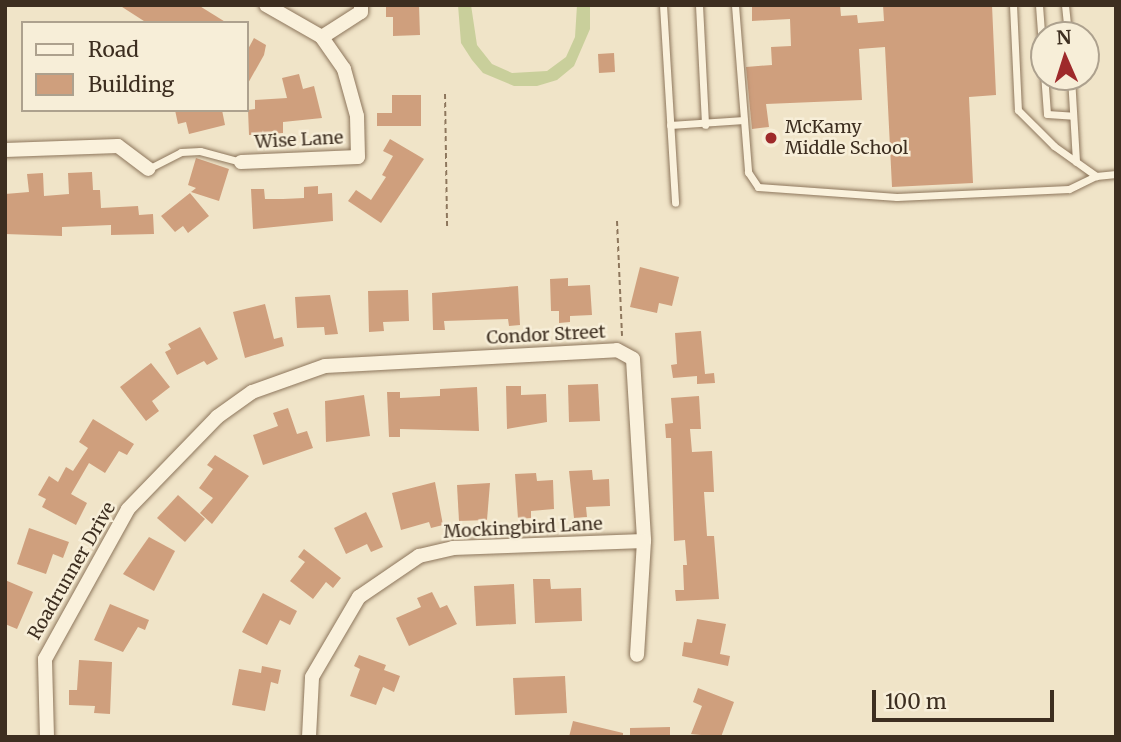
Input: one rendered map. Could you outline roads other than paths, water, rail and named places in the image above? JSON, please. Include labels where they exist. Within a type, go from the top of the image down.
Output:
[{"type":"street","points":[[266,5],[321,37],[361,12],[361,5]]},
{"type":"street","name":"Wise Lane","points":[[241,162],[358,157],[357,116],[344,69],[321,37]]},
{"type":"street","points":[[5,150],[118,146],[148,169]]},
{"type":"street","name":"Condor Street","points":[[217,417],[252,392],[326,366],[617,350],[633,359],[644,541],[637,655]]},
{"type":"street","name":"Roadrunner Drive","points":[[47,737],[45,659],[128,509],[217,417]]},
{"type":"street","name":"Mockingbird Lane","points":[[309,737],[312,677],[359,597],[419,556],[453,548],[644,541]]},
{"type":"lane","points":[[663,5],[675,203]]},
{"type":"lane","points":[[699,5],[705,125]]},
{"type":"lane","points":[[736,5],[750,179],[770,191],[897,197],[1069,189],[1096,176],[1116,174]]},
{"type":"lane","points":[[1013,5],[1018,110],[1076,162],[1096,176]]},
{"type":"lane","points":[[1039,5],[1047,114],[1073,116]]},
{"type":"lane","points":[[1072,91],[1076,162]]},
{"type":"lane","points":[[670,125],[705,125],[744,120]]},
{"type":"lane","points":[[148,169],[181,152],[200,151],[241,162]]},
{"type":"place","name":"McKamy Middle School","points":[[771,138]]}]
